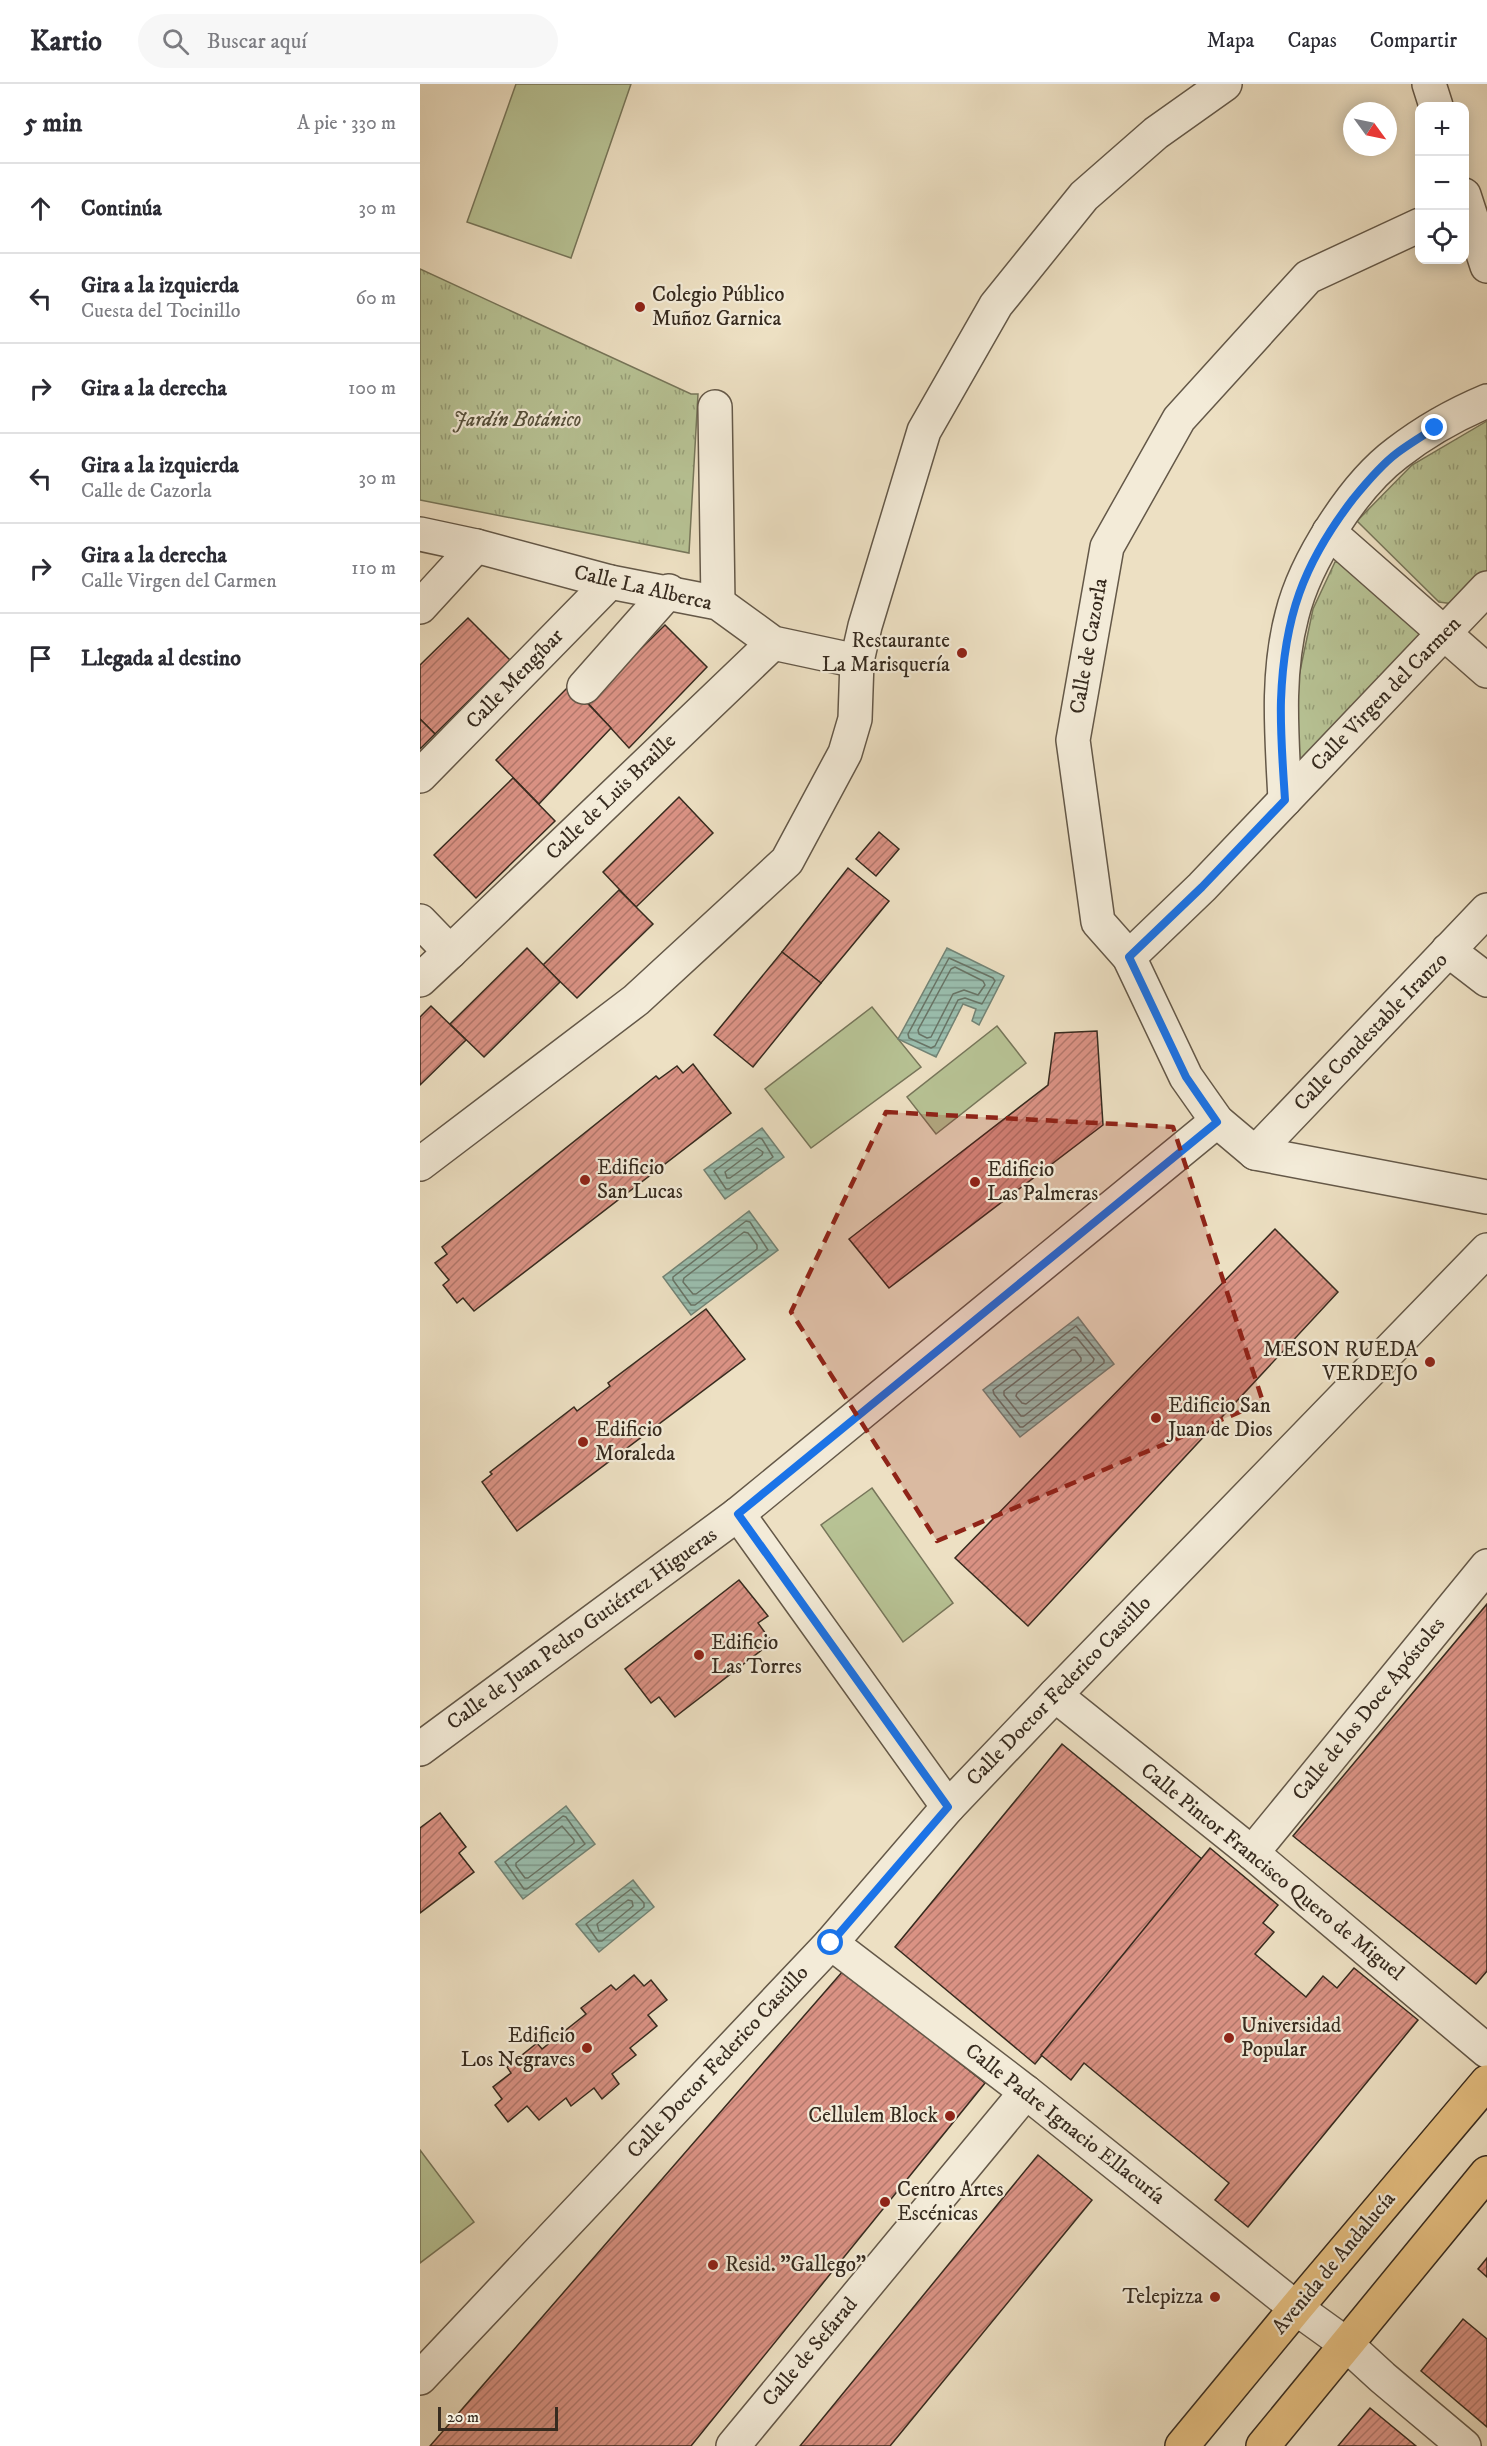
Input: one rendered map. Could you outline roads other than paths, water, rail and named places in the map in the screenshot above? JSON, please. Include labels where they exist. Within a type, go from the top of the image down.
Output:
[{"type":"main road","name":"Avenida de Andalucía","points":[[1182,2446],[1487,2082]]},
{"type":"main road","points":[[1263,2446],[1487,2173]]},
{"type":"street","points":[[420,1164],[636,1000],[787,861],[846,753],[855,720],[857,662],[865,626],[924,431],[996,305],[1084,196],[1156,133],[1225,84]]},
{"type":"street","points":[[1429,84],[1435,102]]},
{"type":"street","points":[[1471,200],[1487,266]]},
{"type":"street","name":"Calle de Cazorla","points":[[1255,1153],[1217,1122],[1186,1077],[1129,957],[1098,922],[1073,740],[1107,547],[1179,419],[1308,277],[1415,227]]},
{"type":"street","name":"Calle Virgen del Carmen","points":[[1285,800],[1281,702],[1284,659],[1295,605],[1312,560],[1329,532],[1365,485],[1395,454],[1435,428],[1487,401]]},
{"type":"street","points":[[715,406],[718,603]]},
{"type":"street","points":[[1329,532],[1487,671]]},
{"type":"street","name":"Calle La Alberca","points":[[420,534],[476,546],[610,582],[669,591],[718,603],[773,643],[857,662]]},
{"type":"street","points":[[420,607],[476,546]]},
{"type":"street","name":"Calle Mengíbar","points":[[420,776],[610,582]]},
{"type":"street","name":"Calle Virgen del Carmen","points":[[1129,957],[1202,887],[1487,588]]},
{"type":"street","points":[[585,687],[669,591]]},
{"type":"street","name":"Calle de Luis Braille","points":[[420,980],[773,643]]},
{"type":"street","name":"Calle Condestable Iranzo","points":[[1255,1153],[1487,910]]},
{"type":"street","points":[[420,921],[450,952]]},
{"type":"street","points":[[1448,951],[1487,980]]},
{"type":"street","name":"Calle de Juan Pedro Gutiérrez Higueras","points":[[420,1749],[738,1514],[1217,1122]]},
{"type":"street","points":[[1255,1153],[1487,1197]]},
{"type":"street","name":"Calle Doctor Federico Castillo","points":[[420,2378],[831,1943],[948,1807],[1487,1250]]},
{"type":"street","points":[[738,1514],[948,1807]]},
{"type":"street","name":"Calle de los Doce Apóstoles","points":[[1251,1853],[1487,1566]]},
{"type":"street","name":"Calle Pintor Francisco Quero de Miguel","points":[[1055,1695],[1251,1853],[1487,2051]]},
{"type":"street","name":"Calle Padre Ignacio Ellacuría","points":[[831,1943],[1026,2092],[1296,2308],[1346,2344],[1464,2446]]},
{"type":"street","name":"Calle de Sefarad","points":[[733,2446],[1026,2092]]},
{"type":"water","points":[[947,948],[1004,976],[979,1025],[972,1021],[976,1009],[963,1004],[936,1057],[898,1039]]},
{"type":"water","points":[[762,1128],[784,1157],[725,1199],[704,1170]]},
{"type":"water","points":[[749,1211],[778,1250],[691,1315],[663,1277]]},
{"type":"water","points":[[1078,1317],[1114,1364],[1020,1437],[983,1390]]},
{"type":"water","points":[[566,1806],[595,1844],[523,1899],[495,1862]]},
{"type":"water","points":[[633,1880],[654,1907],[599,1952],[576,1924]]},
{"type":"place","name":"Colegio Público Muñoz Garnica","points":[[640,307]]},
{"type":"place","name":"Restaurante La Marisquería","points":[[962,653]]},
{"type":"place","name":"Edificio San Lucas","points":[[585,1180]]},
{"type":"place","name":"Edificio Las Palmeras","points":[[975,1182]]},
{"type":"place","name":"MESON RUEDA VERDEJO","points":[[1430,1362]]},
{"type":"place","name":"Edificio San Juan de Dios","points":[[1156,1418]]},
{"type":"place","name":"Edificio Moraleda","points":[[583,1442]]},
{"type":"place","name":"Edificio Las Torres","points":[[699,1655]]},
{"type":"place","name":"Universidad Popular","points":[[1229,2038]]},
{"type":"place","name":"Edificio Los Negraves","points":[[587,2048]]},
{"type":"place","name":"Cellulem Block","points":[[950,2116]]},
{"type":"place","name":"Centro Artes Escénicas","points":[[885,2202]]},
{"type":"place","name":"Resid. \"Gallego\"","points":[[713,2265]]},
{"type":"place","name":"Telepizza","points":[[1215,2297]]},
{"type":"park label","name":"Jardín Botánico","points":[[517,420]]}]
